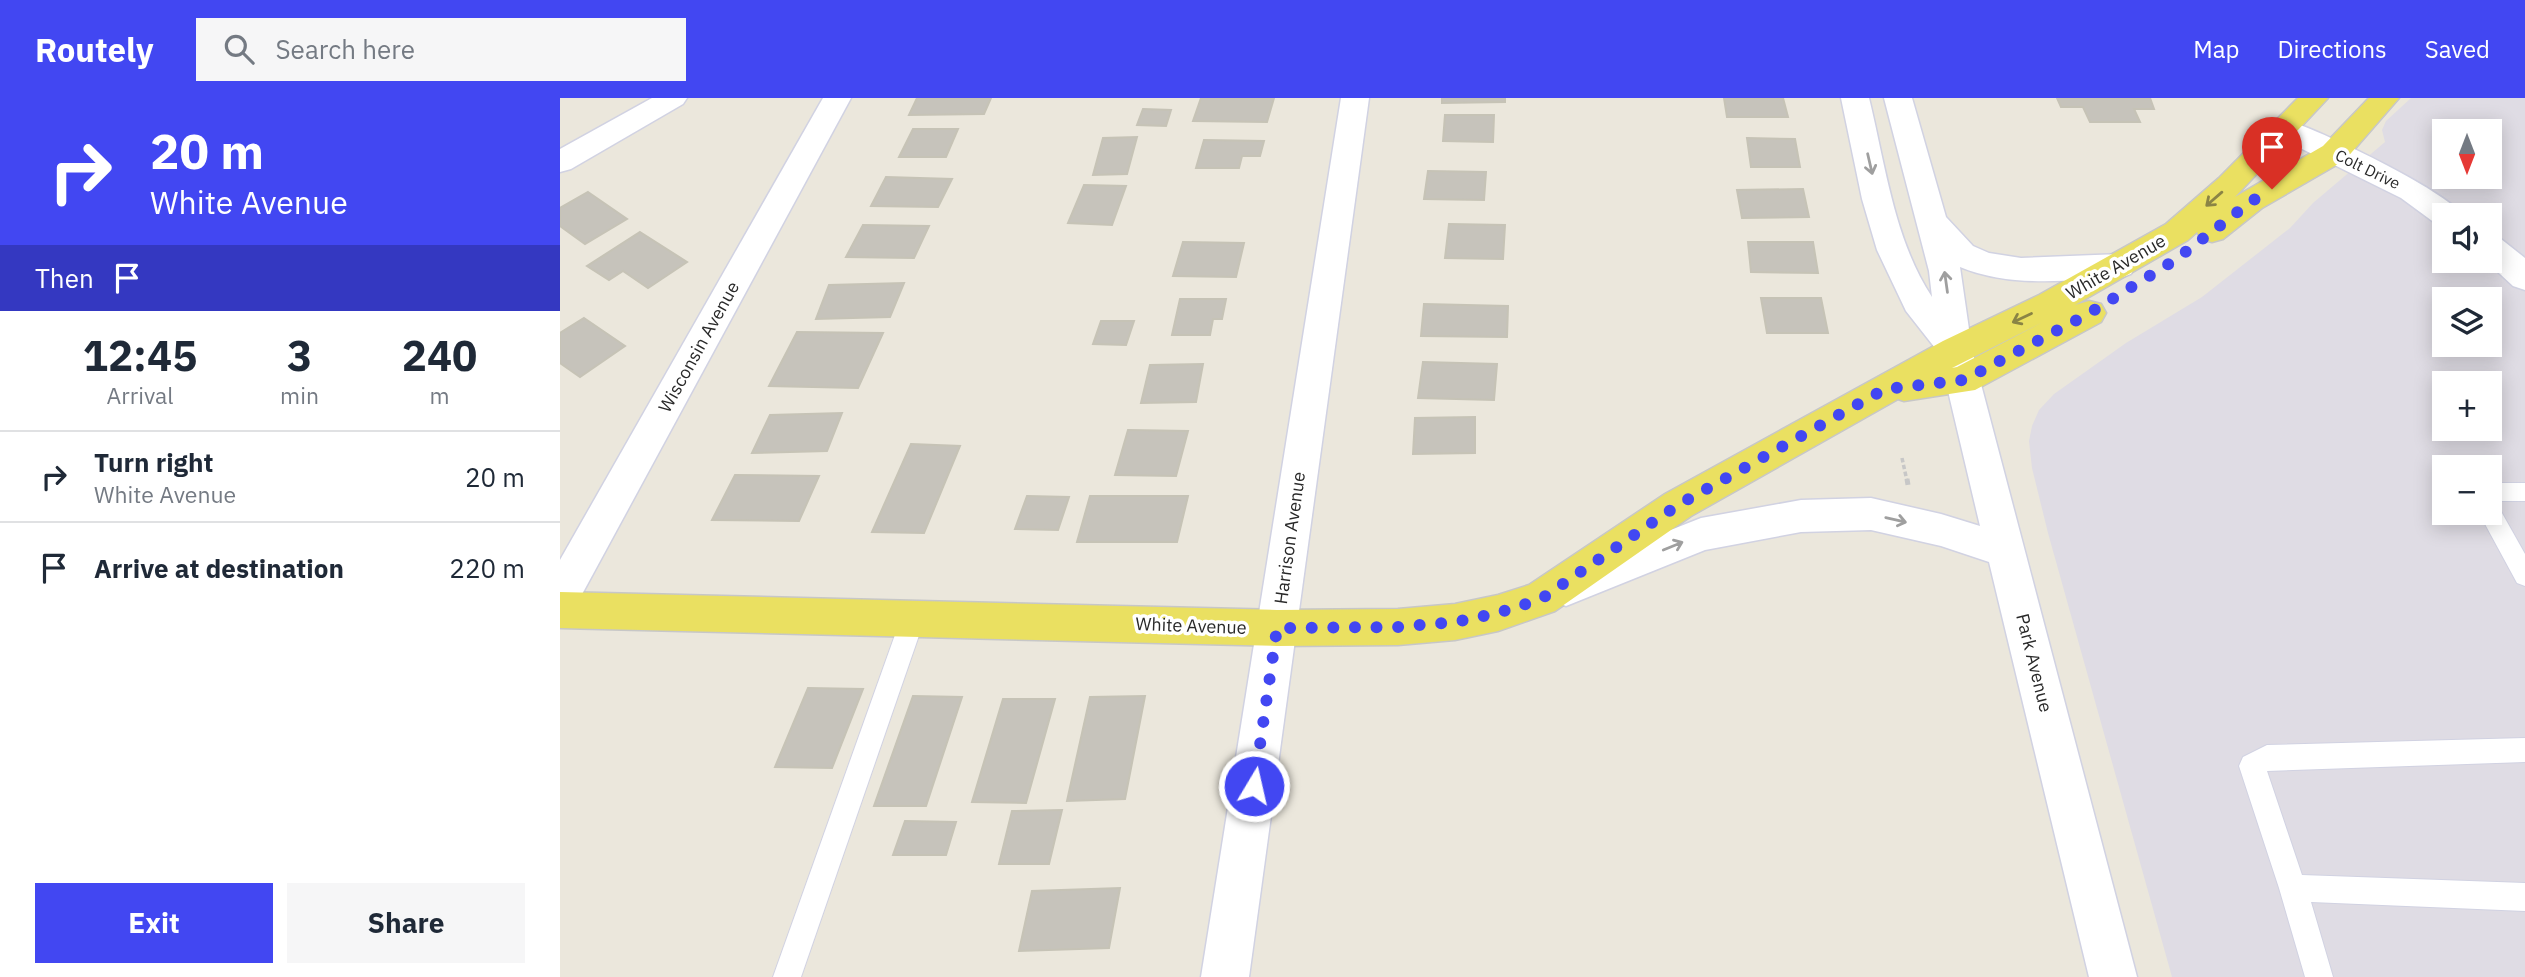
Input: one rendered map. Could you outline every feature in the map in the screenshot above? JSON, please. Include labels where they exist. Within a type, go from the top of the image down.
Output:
[{"type":"main road","name":"White Avenue","points":[[1959,365],[2051,304],[2176,232],[2230,185],[2314,98]]},
{"type":"main road","name":"White Avenue","points":[[560,610],[1277,628],[1398,627],[1455,622],[1498,613],[1541,599],[1678,505],[1885,389],[1959,365],[2088,314],[2175,260],[2252,201],[2334,153],[2385,98]]},
{"type":"street","points":[[560,162],[673,98]]},
{"type":"street","name":"Wisconsin Avenue","points":[[560,597],[838,98]]},
{"type":"street","name":"Harrison Avenue","points":[[1225,977],[1355,98]]},
{"type":"street","name":"Park Avenue","points":[[1855,98],[1879,202],[1897,255],[1914,296],[1959,365]]},
{"type":"street","name":"Park Avenue","points":[[1898,98],[1945,271],[1959,365],[2113,977]]},
{"type":"street","name":"Colt Drive","points":[[2286,129],[2412,191],[2432,205]]},
{"type":"street","points":[[1932,222],[1968,257],[1991,264],[2020,268],[2120,266]]},
{"type":"street","points":[[1541,599],[1702,534],[1801,516],[1871,514],[1941,530],[2006,551]]},
{"type":"lane","points":[[2502,492],[2525,492]]},
{"type":"lane","points":[[2497,525],[2525,576]]},
{"type":"lane","points":[[787,977],[913,618]]},
{"type":"lane","points":[[2319,977],[2293,888],[2252,766],[2267,757],[2525,750]]},
{"type":"lane","points":[[2293,888],[2525,897]]},
{"type":"path","points":[[1902,458],[1908,487]]},
{"type":"path","points":[[1904,467],[1912,467]]},
{"type":"shaded area","points":[[2411,98],[2525,98],[2525,977],[2172,977],[2048,533],[2032,468],[2029,441],[2032,426],[2039,410],[2054,394],[2126,343],[2202,297],[2290,228],[2313,203],[2385,142],[2382,130],[2386,121]]},
{"type":"building","points":[[917,98],[991,98],[984,114],[909,115]]},
{"type":"building","points":[[1201,98],[1274,98],[1267,122],[1193,121]]},
{"type":"building","points":[[1442,98],[1505,98],[1505,102],[1442,103]]},
{"type":"building","points":[[1724,98],[1783,98],[1788,117],[1727,117]]},
{"type":"building","points":[[2057,98],[2150,98],[2154,109],[2134,109],[2140,122],[2090,122],[2083,107],[2061,107]]},
{"type":"building","points":[[1143,109],[1171,110],[1166,126],[1137,125]]},
{"type":"building","points":[[1445,115],[1494,115],[1493,142],[1443,141]]},
{"type":"building","points":[[913,129],[958,129],[946,157],[899,157]]},
{"type":"building","points":[[1137,137],[1127,174],[1093,175],[1103,138]]},
{"type":"building","points":[[1747,138],[1795,139],[1800,167],[1751,167]]},
{"type":"building","points":[[1204,140],[1264,141],[1260,156],[1242,156],[1239,168],[1196,168]]},
{"type":"building","points":[[1428,171],[1486,172],[1484,200],[1424,199]]},
{"type":"building","points":[[886,177],[952,179],[938,207],[871,206]]},
{"type":"building","points":[[1084,185],[1126,186],[1112,225],[1068,223]]},
{"type":"building","points":[[1803,189],[1809,217],[1742,218],[1737,190]]},
{"type":"building","points":[[588,192],[627,219],[585,244],[560,226],[560,208]]},
{"type":"building","points":[[1449,224],[1505,225],[1503,259],[1445,258]]},
{"type":"building","points":[[863,225],[929,226],[914,258],[846,257]]},
{"type":"building","points":[[640,232],[687,262],[648,288],[623,271],[609,280],[587,266]]},
{"type":"building","points":[[1183,242],[1244,243],[1236,277],[1173,276]]},
{"type":"building","points":[[1748,242],[1813,242],[1818,273],[1751,272]]},
{"type":"building","points":[[904,283],[890,317],[816,319],[829,285]]},
{"type":"building","points":[[1761,298],[1821,298],[1828,333],[1767,333]]},
{"type":"building","points":[[1180,299],[1226,299],[1222,319],[1213,319],[1210,335],[1172,335]]},
{"type":"building","points":[[1424,304],[1508,306],[1507,337],[1421,336]]},
{"type":"building","points":[[584,318],[625,346],[580,377],[560,363],[560,333]]},
{"type":"building","points":[[1101,321],[1134,321],[1126,345],[1093,344]]},
{"type":"building","points":[[797,332],[883,333],[858,388],[769,386]]},
{"type":"building","points":[[1423,362],[1497,364],[1494,400],[1418,398]]},
{"type":"building","points":[[1203,364],[1196,402],[1141,403],[1150,365]]},
{"type":"building","points":[[842,413],[827,451],[752,453],[770,415]]},
{"type":"building","points":[[1475,417],[1475,453],[1413,454],[1415,418]]},
{"type":"building","points":[[1128,430],[1188,431],[1176,476],[1115,475]]},
{"type":"building","points":[[911,444],[960,446],[924,533],[872,532]]},
{"type":"building","points":[[735,475],[819,476],[799,521],[712,520]]},
{"type":"building","points":[[1027,496],[1069,497],[1058,530],[1015,529]]},
{"type":"building","points":[[1090,496],[1188,496],[1177,542],[1077,542]]},
{"type":"building","points":[[808,688],[863,689],[832,768],[775,767]]},
{"type":"building","points":[[913,696],[962,697],[926,806],[874,806]]},
{"type":"building","points":[[1145,696],[1125,799],[1067,801],[1090,697]]},
{"type":"building","points":[[1003,699],[1055,699],[1026,803],[972,802]]},
{"type":"building","points":[[1062,810],[1049,864],[999,864],[1012,811]]},
{"type":"building","points":[[905,821],[956,822],[946,855],[893,855]]},
{"type":"building","points":[[1120,888],[1109,948],[1019,951],[1032,891]]},
{"type":"route","points":[[1254,786],[1277,628],[1398,627],[1455,622],[1498,613],[1541,599],[1678,505],[1885,389],[1964,380],[2088,314],[2175,260],[2252,201],[2272,189]]}]
